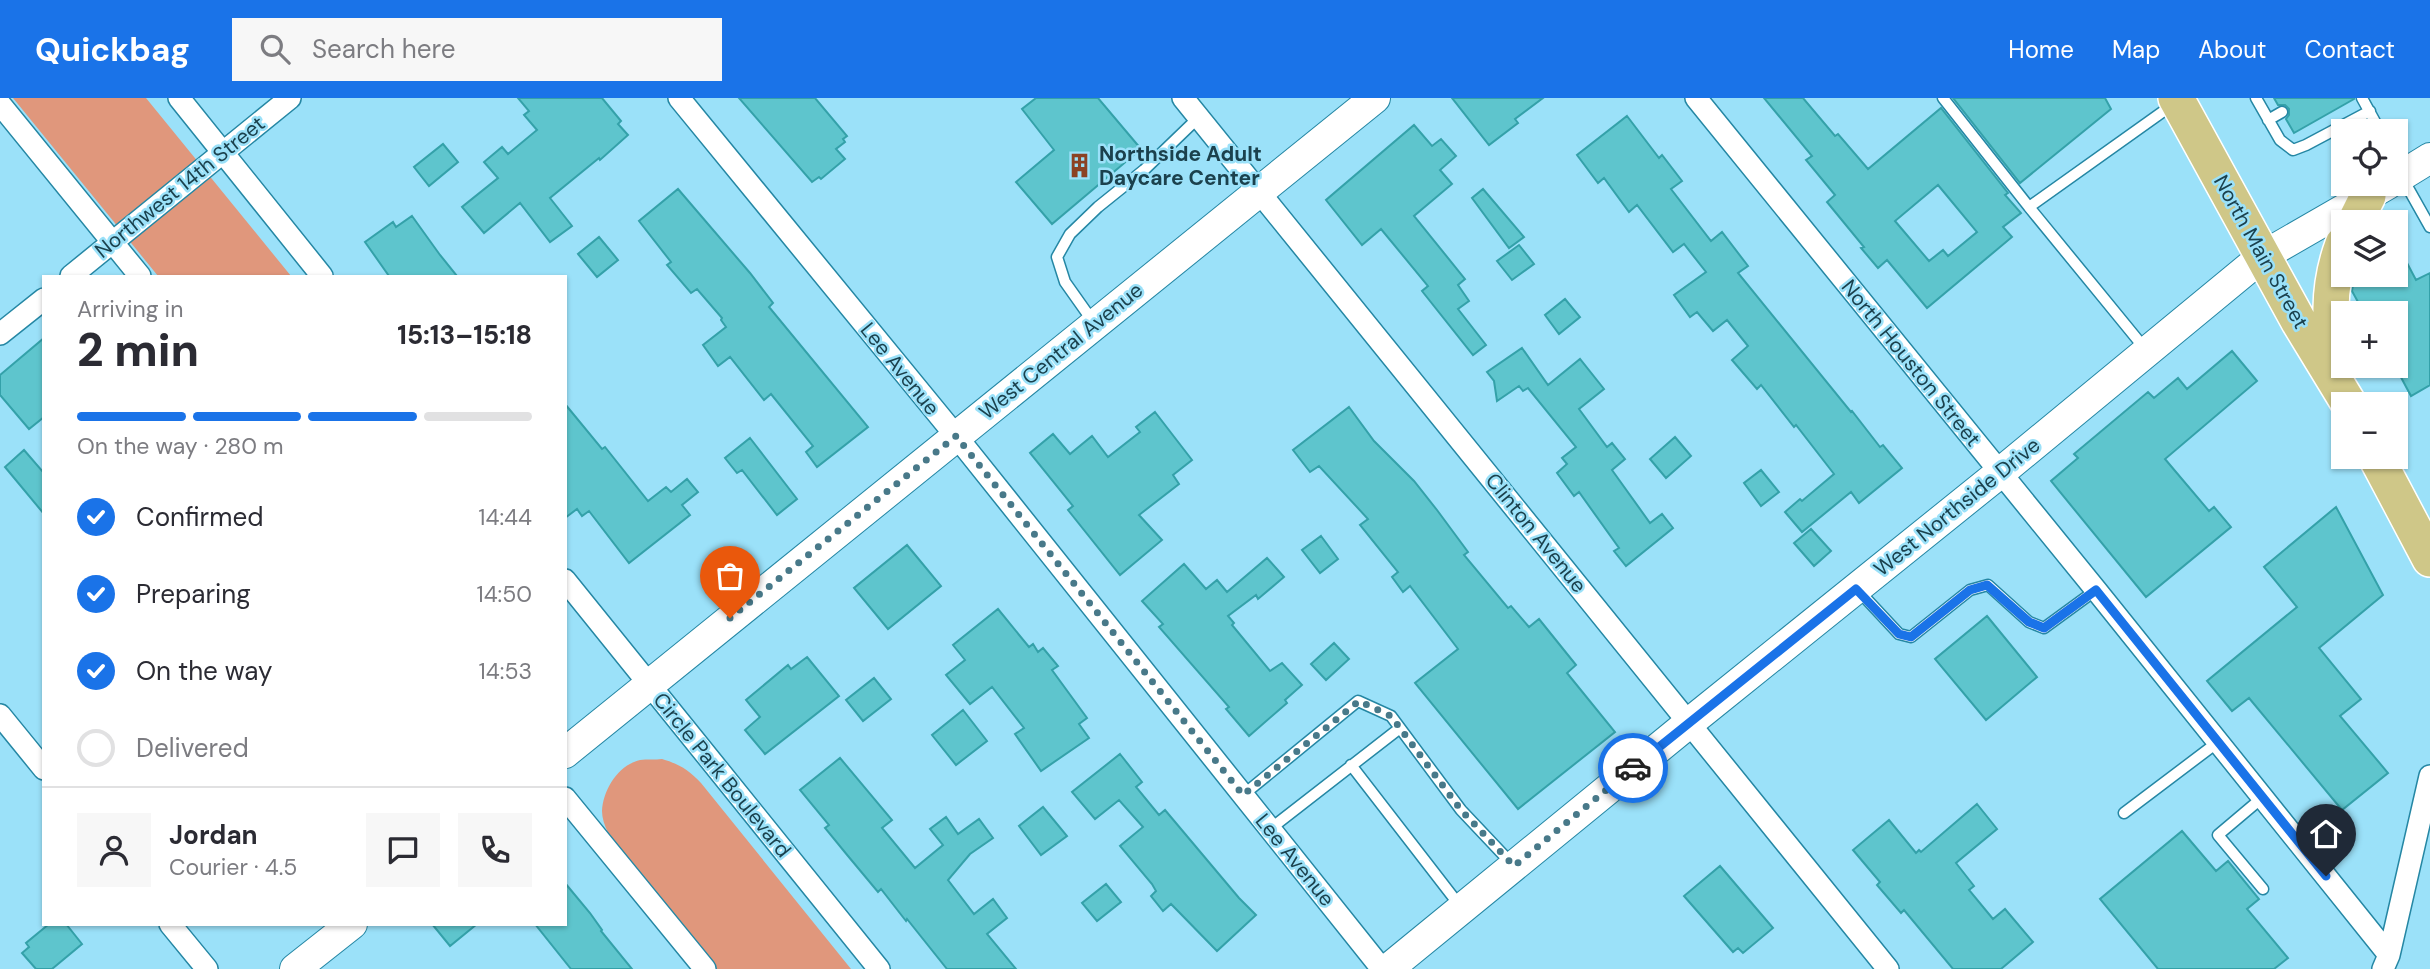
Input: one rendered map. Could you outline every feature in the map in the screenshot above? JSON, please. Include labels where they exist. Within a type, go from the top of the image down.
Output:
[{"type":"main road","name":"North Main Street","points":[[2177,100],[2299,322],[2342,392]]},
{"type":"main road","points":[[2332,287],[2330,323],[2343,392]]},
{"type":"main road","points":[[2382,469],[2430,559]]},
{"type":"street","points":[[179,98],[321,275]]},
{"type":"street","name":"Northwest 14th Street","points":[[72,275],[290,98]]},
{"type":"street","name":"Lee Avenue","points":[[679,98],[956,436],[1382,969]]},
{"type":"street","name":"Clinton Avenue","points":[[1183,98],[1888,969]]},
{"type":"street","name":"West Central Avenue","points":[[567,751],[1375,98]]},
{"type":"street","name":"North Houston Street","points":[[1696,98],[2263,797],[2386,962]]},
{"type":"street","points":[[0,104],[139,275]]},
{"type":"street","name":"West Northside Drive","points":[[2408,172],[2430,158]]},
{"type":"street","name":"West Northside Drive","points":[[1388,969],[2263,256],[2368,196]]},
{"type":"street","points":[[0,334],[42,301]]},
{"type":"street","name":"Circle Park Boulevard","points":[[567,583],[879,969]]},
{"type":"street","points":[[0,715],[42,767]]},
{"type":"street","points":[[2386,962],[2430,776]]},
{"type":"street","points":[[567,800],[705,969]]},
{"type":"street","points":[[172,926],[207,969]]},
{"type":"street","points":[[295,969],[349,926]]},
{"type":"lane","points":[[1943,98],[2147,351]]},
{"type":"lane","points":[[2256,98],[2280,140],[2293,150],[2370,111]]},
{"type":"lane","points":[[2362,98],[2374,119]]},
{"type":"lane","points":[[2029,207],[2177,100]]},
{"type":"lane","points":[[2268,120],[2282,112]]},
{"type":"lane","points":[[1094,324],[1065,282],[1057,257],[1070,234],[1098,207],[1144,170],[1199,117]]},
{"type":"lane","points":[[2394,196],[2430,227]]},
{"type":"lane","points":[[1856,589],[1899,634],[1911,637],[1970,590],[1987,585],[2029,622],[2044,628],[2096,590]]},
{"type":"lane","points":[[1243,795],[1359,701],[1391,716],[1461,810],[1514,866]]},
{"type":"lane","points":[[1270,829],[1400,727]]},
{"type":"lane","points":[[2124,813],[2218,741]]},
{"type":"lane","points":[[1352,765],[1462,909]]},
{"type":"lane","points":[[2263,797],[2218,835],[2263,889]]},
{"type":"shaded area","points":[[13,98],[146,98],[290,275],[157,275]]},
{"type":"shaded area","points":[[662,759],[683,768],[701,783],[851,969],[716,969],[619,852],[604,822],[602,811],[605,795],[619,773],[640,760]]},
{"type":"building","points":[[518,98],[602,98],[621,121],[618,124],[628,135],[550,198],[572,226],[550,242],[520,203],[484,233],[462,207],[498,178],[484,162],[502,147],[508,154],[537,130],[524,115],[529,111]]},
{"type":"building","points":[[739,98],[815,98],[847,136],[843,139],[845,142],[836,149],[845,159],[821,179],[819,177],[812,182]]},
{"type":"building","name":"Northside Adult Daycare Center","points":[[1036,98],[1098,98],[1141,149],[1052,224],[1016,182],[1054,150],[1022,109]]},
{"type":"building","points":[[1452,98],[1543,98],[1515,119],[1518,123],[1489,145]]},
{"type":"building","points":[[1764,98],[1803,98],[1868,169],[1941,108],[2021,213],[2003,227],[2012,237],[1927,308],[1887,260],[1878,268],[1861,248],[1864,247],[1827,202],[1835,195],[1806,160],[1812,156]],"holes":[[[1938,185],[1977,232],[1948,256],[1943,250],[1929,261],[1895,221]]]},
{"type":"building","points":[[1953,98],[2105,98],[2111,109],[2020,183]]},
{"type":"building","points":[[2274,98],[2354,99],[2294,133],[2286,119],[2289,109],[2285,105],[2278,105]]},
{"type":"building","points":[[1627,116],[1659,158],[1662,155],[1682,181],[1671,189],[1711,241],[1722,232],[1748,266],[1738,273],[1880,447],[1883,445],[1902,468],[1859,503],[1851,492],[1802,532],[1785,512],[1834,474],[1761,385],[1757,389],[1732,360],[1748,346],[1727,320],[1713,331],[1697,312],[1690,317],[1674,295],[1706,272],[1684,244],[1673,252],[1637,205],[1629,212],[1604,178],[1598,183],[1577,155]]},
{"type":"building","points":[[1414,125],[1432,146],[1441,139],[1456,156],[1440,170],[1452,184],[1414,216],[1465,279],[1458,285],[1469,301],[1458,309],[1486,345],[1473,355],[1422,291],[1428,286],[1381,229],[1362,245],[1326,200]]},
{"type":"building","points":[[443,144],[458,162],[429,186],[414,167]]},
{"type":"building","points":[[678,189],[750,273],[773,303],[769,307],[868,427],[817,467],[806,452],[813,446],[771,394],[764,400],[730,357],[718,366],[703,345],[726,327],[722,318],[697,289],[691,293],[667,265],[671,262],[639,221]]},
{"type":"building","points":[[1483,189],[1524,237],[1509,248],[1472,198]]},
{"type":"building","points":[[412,216],[456,275],[388,275],[365,242],[393,222],[396,227]]},
{"type":"building","points":[[599,237],[618,260],[597,277],[578,254]]},
{"type":"building","points":[[1519,245],[1534,264],[1512,280],[1497,261]]},
{"type":"building","points":[[2408,265],[2416,280],[2430,273],[2430,385],[2411,396],[2401,378],[2408,378],[2408,301],[2357,301],[2353,287],[2408,287]]},
{"type":"building","points":[[1565,299],[1580,317],[1559,334],[1545,315]]},
{"type":"building","points":[[42,340],[42,419],[29,429],[0,395],[0,375]]},
{"type":"building","points":[[1522,348],[1548,385],[1580,359],[1604,389],[1579,409],[1607,447],[1612,443],[1625,459],[1612,470],[1650,523],[1662,514],[1673,528],[1626,566],[1614,551],[1619,548],[1579,492],[1574,496],[1557,473],[1567,464],[1562,458],[1576,447],[1528,388],[1523,391],[1519,386],[1497,401],[1494,381],[1487,372]]},
{"type":"building","points":[[2232,351],[2257,381],[2165,459],[2209,511],[2214,507],[2231,527],[2146,597],[2051,481],[2078,458],[2074,454],[2148,392],[2154,398],[2178,378],[2187,389]]},
{"type":"building","points":[[567,406],[602,449],[605,447],[648,501],[666,487],[671,492],[687,479],[698,492],[682,505],[690,515],[629,563],[589,511],[582,516],[577,509],[567,516]]},
{"type":"building","points":[[1349,407],[1374,441],[1414,481],[1437,510],[1468,552],[1464,555],[1508,608],[1511,606],[1529,627],[1539,619],[1576,665],[1567,673],[1615,732],[1518,809],[1415,683],[1458,649],[1410,586],[1403,592],[1392,577],[1398,572],[1360,525],[1368,519],[1319,466],[1310,472],[1293,450]]},
{"type":"building","points":[[1155,412],[1192,460],[1173,475],[1179,484],[1139,515],[1162,540],[1120,575],[1068,510],[1073,506],[1030,453],[1053,434],[1070,454],[1092,436],[1108,457],[1140,432],[1136,427]]},
{"type":"building","points":[[1675,437],[1691,456],[1666,478],[1650,459]]},
{"type":"building","points":[[750,438],[797,499],[777,515],[742,470],[737,473],[725,458]]},
{"type":"building","points":[[24,450],[42,471],[42,512],[5,467]]},
{"type":"building","points":[[1761,470],[1779,492],[1761,506],[1744,483]]},
{"type":"building","points":[[2336,507],[2383,595],[2319,648],[2361,699],[2340,716],[2388,773],[2342,810],[2249,698],[2232,711],[2207,681],[2297,607],[2264,567]]},
{"type":"building","points":[[1811,529],[1831,551],[1814,566],[1794,543]]},
{"type":"building","points":[[1321,536],[1338,559],[1320,573],[1302,550]]},
{"type":"building","points":[[907,545],[941,586],[888,629],[854,588]]},
{"type":"building","points":[[1267,558],[1284,577],[1258,599],[1256,595],[1228,616],[1234,623],[1232,625],[1270,671],[1282,663],[1302,685],[1285,700],[1287,703],[1249,736],[1226,709],[1229,707],[1159,627],[1163,624],[1142,601],[1184,564],[1206,589],[1217,580],[1227,592]]},
{"type":"building","points":[[998,609],[1029,647],[1033,644],[1038,652],[1043,648],[1058,666],[1052,670],[1087,718],[1079,724],[1089,738],[1041,771],[1015,734],[1024,728],[992,687],[970,704],[946,675],[965,660],[953,645]]},
{"type":"building","points":[[1987,616],[2037,677],[1986,720],[1935,659]]},
{"type":"building","points":[[1334,643],[1349,659],[1326,680],[1311,664]]},
{"type":"building","points":[[807,657],[839,696],[765,754],[745,730],[760,717],[746,700],[788,665],[791,669]]},
{"type":"building","points":[[874,678],[891,699],[863,721],[846,700]]},
{"type":"building","points":[[963,710],[987,741],[956,765],[932,735]]},
{"type":"building","points":[[1120,754],[1142,782],[1136,787],[1159,815],[1165,810],[1256,915],[1217,951],[1171,904],[1163,911],[1151,896],[1156,891],[1152,884],[1120,846],[1143,827],[1119,800],[1095,819],[1072,792]]},
{"type":"building","points":[[840,758],[892,820],[882,828],[915,868],[943,845],[930,829],[946,817],[958,834],[979,819],[993,838],[970,854],[948,880],[974,914],[993,899],[1007,918],[987,934],[1016,969],[947,969],[881,889],[878,892],[825,828],[829,825],[800,790]]},
{"type":"building","points":[[1977,804],[1997,829],[1956,863],[1974,886],[1969,890],[1993,919],[2005,909],[2033,942],[2001,969],[1953,969],[1904,910],[1901,913],[1877,885],[1880,882],[1853,850],[1889,820],[1916,853],[1919,850],[1921,852]]},
{"type":"building","points":[[1043,807],[1067,836],[1041,855],[1019,826]]},
{"type":"building","points":[[2182,831],[2216,871],[2228,861],[2259,899],[2247,909],[2288,958],[2274,969],[2158,969],[2100,899]]},
{"type":"building","points":[[1720,866],[1773,928],[1743,953],[1738,948],[1733,952],[1684,896]]},
{"type":"building","points":[[1106,884],[1121,902],[1097,921],[1082,903]]},
{"type":"building","points":[[567,885],[632,969],[571,969],[537,926],[567,926]]},
{"type":"building","points":[[47,926],[68,926],[82,944],[52,969],[36,969],[22,953],[29,947],[26,943]]},
{"type":"building","points":[[434,926],[475,926],[450,946]]},
{"type":"way so far","points":[[730,618],[956,436],[1243,795],[1359,701],[1391,716],[1461,810],[1514,866],[1633,768]]},
{"type":"place","name":"Northside Adult Daycare Center","points":[[1079,166]]},
{"type":"route","points":[[1633,768],[1856,589],[1899,634],[1911,637],[1970,590],[1987,585],[2029,622],[2044,628],[2096,590],[2326,876]]}]
